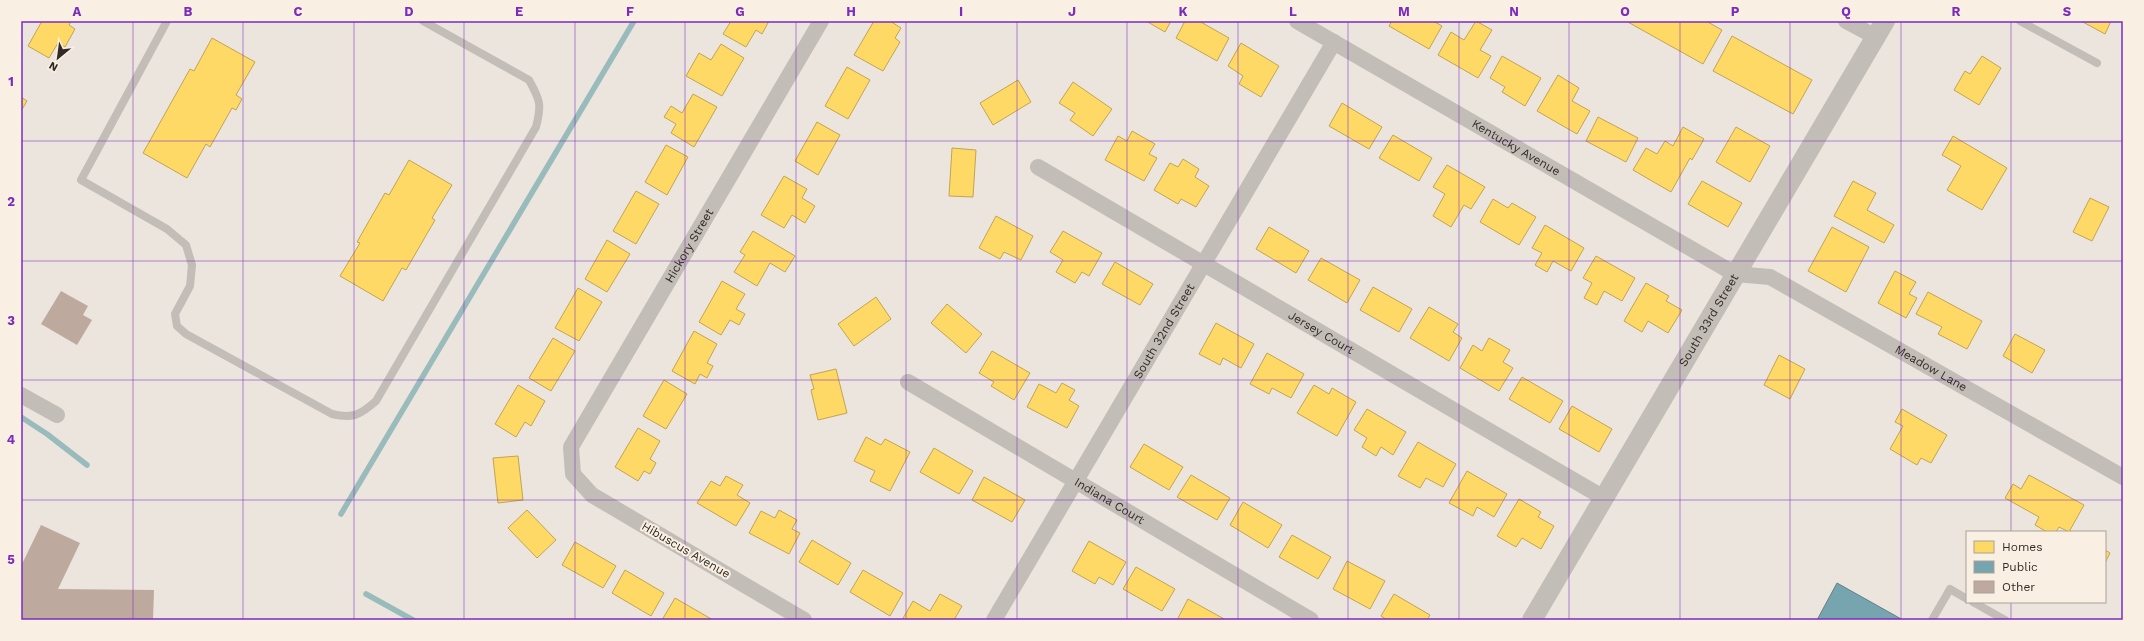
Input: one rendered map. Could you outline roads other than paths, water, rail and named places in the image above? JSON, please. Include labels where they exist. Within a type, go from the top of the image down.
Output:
[{"type":"street","name":"Hickory Street","points":[[573,474],[571,447],[821,21]]},
{"type":"street","name":"Kentucky Avenue","points":[[1297,21],[1735,274]]},
{"type":"street","points":[[1846,21],[1881,29]]},
{"type":"street","name":"South 33rd Street","points":[[1536,619],[1604,498],[1881,29]]},
{"type":"street","name":"South 32nd Street","points":[[994,620],[1334,42]]},
{"type":"street","name":"Jersey Court","points":[[1038,167],[1604,498]]},
{"type":"street","name":"Meadow Lane","points":[[1735,274],[1770,277],[2123,478]]},
{"type":"street","name":"Indiana Court","points":[[908,382],[1311,620]]},
{"type":"street","points":[[21,395],[56,416]]},
{"type":"street","name":"Hibuscus Avenue","points":[[573,474],[592,495],[804,620]]},
{"type":"lane","points":[[167,21],[81,180],[167,229],[186,245],[192,265],[190,286],[175,314],[177,326],[186,334],[332,414],[347,417],[363,413],[376,402],[536,127],[541,108],[537,94],[529,80],[422,21]]},
{"type":"lane","points":[[2020,21],[2097,63]]},
{"type":"lane","points":[[1932,620],[1950,589],[1966,597]]},
{"type":"lane","points":[[1975,603],[2005,620]]},
{"type":"waterway","points":[[341,514],[634,21]]},
{"type":"waterway","points":[[21,417],[47,434],[87,465]]},
{"type":"waterway","points":[[366,594],[413,620]]}]
